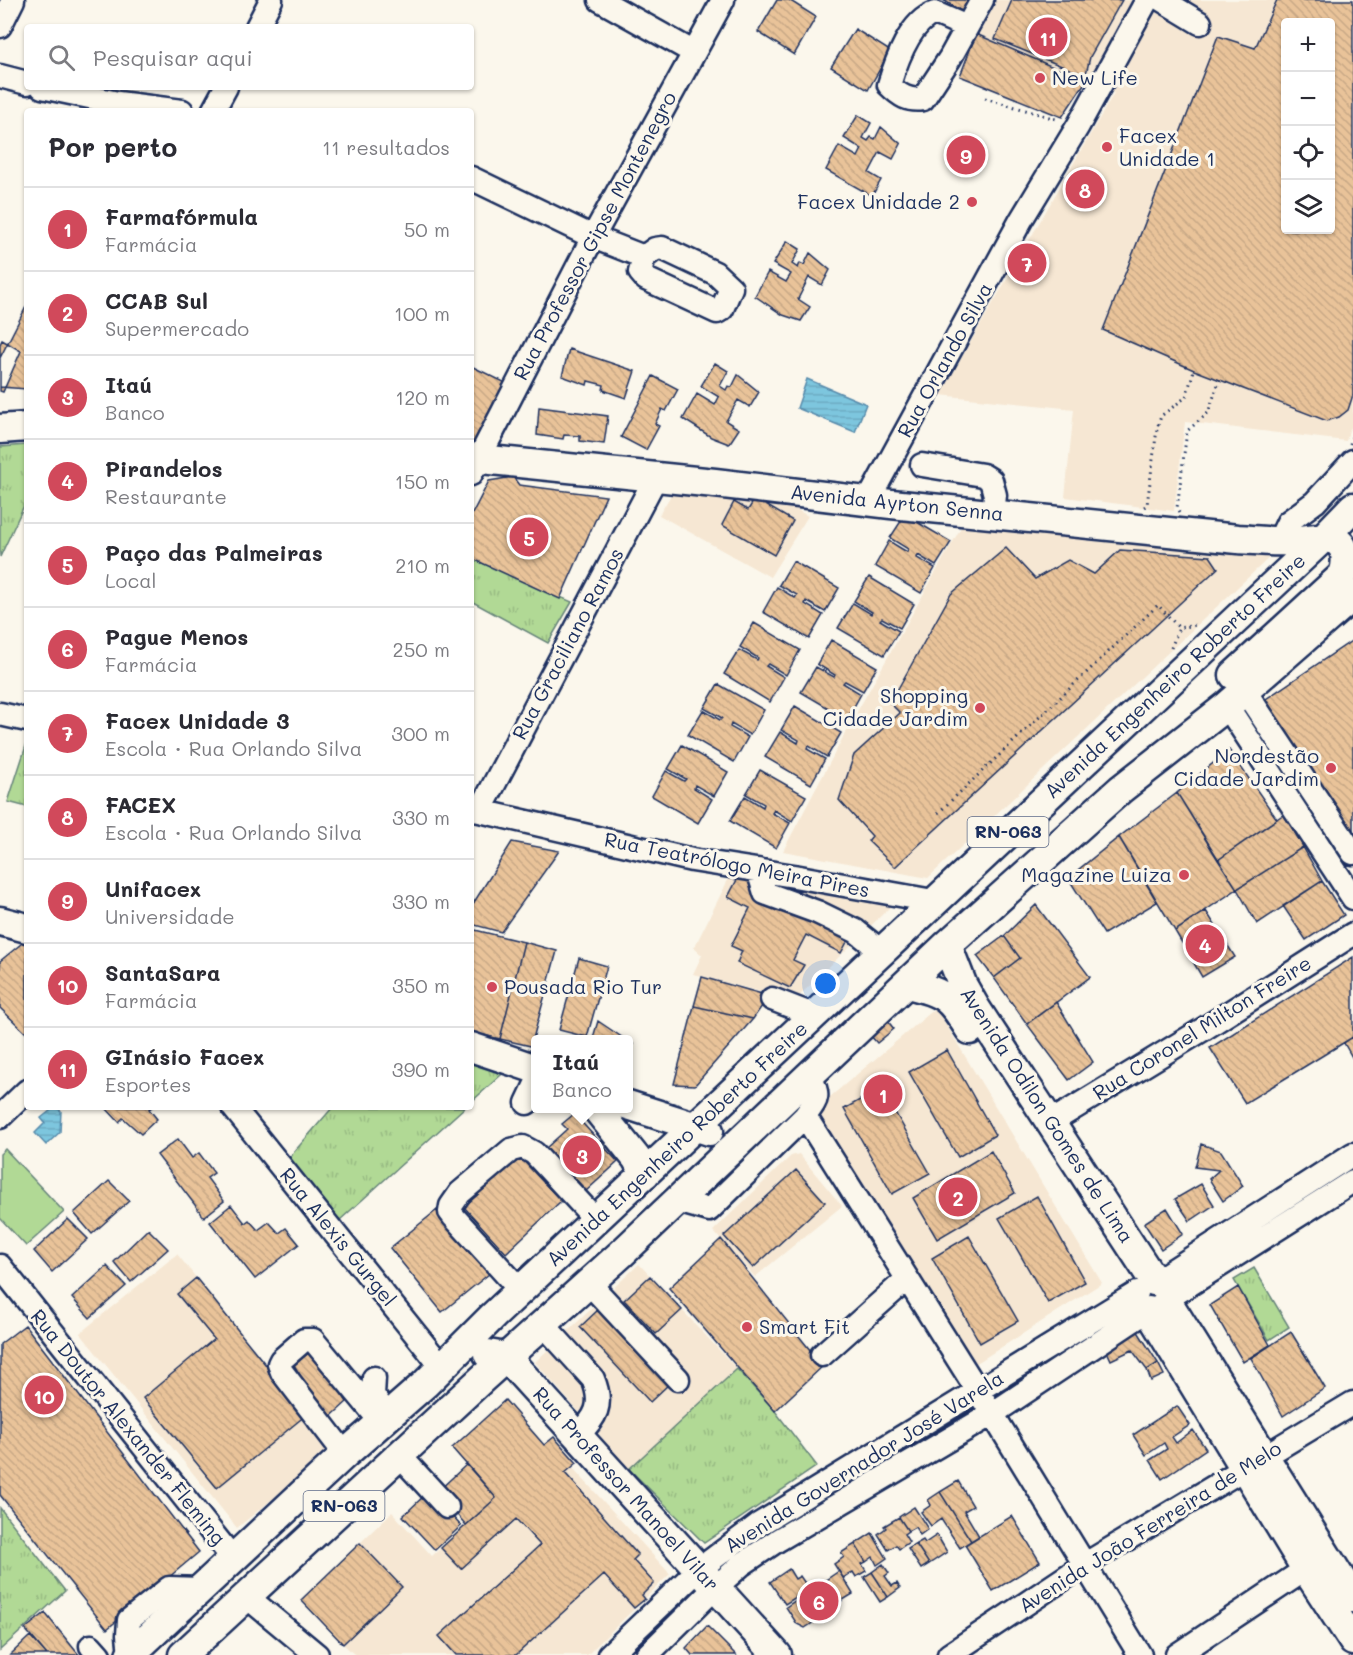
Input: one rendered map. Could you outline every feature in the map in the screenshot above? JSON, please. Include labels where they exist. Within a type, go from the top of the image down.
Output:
[{"type":"main road","points":[[0,429],[24,427]]},
{"type":"main road","name":"Avenida Ayrton Senna","points":[[474,464],[656,477],[1238,539],[1278,541],[1324,536]]},
{"type":"main road","name":"Avenida Engenheiro Roberto Freire","points":[[130,1655],[451,1358],[1353,507]]},
{"type":"main road","points":[[1121,789],[1152,749],[1343,575],[1347,565],[1345,550],[1339,543],[1324,536]]},
{"type":"main road","name":"Avenida Engenheiro Roberto Freire","points":[[183,1655],[677,1201],[947,945],[1121,789],[1236,698],[1353,596]]},
{"type":"main road","points":[[0,921],[24,927]]},
{"type":"main road","name":"Avenida Odilon Gomes de Lima","points":[[947,945],[963,986],[975,1007],[1051,1122],[1152,1296],[1254,1462],[1353,1598]]},
{"type":"main road","name":"Avenida Odilon Gomes de Lima","points":[[908,984],[936,992],[955,1006],[1152,1296]]},
{"type":"main road","points":[[474,1048],[531,1067]]},
{"type":"main road","points":[[633,1107],[695,1127],[745,1135]]},
{"type":"main road","points":[[600,1113],[636,1158],[645,1174]]},
{"type":"main road","points":[[451,1358],[506,1357]]},
{"type":"main road","name":"Rua Professor Manoel Vilar","points":[[506,1357],[777,1655]]},
{"type":"main road","name":"Avenida Odilon Gomes de Lima","points":[[1254,1462],[1306,1569],[1353,1641]]},
{"type":"street","points":[[0,26],[13,0]]},
{"type":"street","points":[[259,24],[271,0]]},
{"type":"street","points":[[600,0],[693,52]]},
{"type":"street","name":"Rua Professor Gipse Montenegro","points":[[474,464],[593,237],[723,0]]},
{"type":"street","points":[[967,27],[982,0]]},
{"type":"street","name":"Rua Orlando Silva","points":[[868,501],[1021,220],[1078,126],[1147,0]]},
{"type":"street","points":[[1162,0],[1200,23]]},
{"type":"street","points":[[0,76],[24,82]]},
{"type":"street","points":[[56,90],[118,103],[158,108]]},
{"type":"street","points":[[215,108],[224,90]]},
{"type":"street","points":[[474,179],[593,237],[644,257]]},
{"type":"street","points":[[1278,541],[1288,522],[1318,498],[1353,461]]},
{"type":"street","points":[[922,465],[983,476],[991,480],[995,495],[993,514]]},
{"type":"street","name":"Rua Graciliano Ramos","points":[[475,810],[656,477]]},
{"type":"street","points":[[1318,498],[1324,536]]},
{"type":"street","points":[[1236,698],[1318,799],[1353,853]]},
{"type":"street","points":[[1236,698],[1298,814],[1353,898]]},
{"type":"street","points":[[0,714],[24,719]]},
{"type":"street","points":[[1298,814],[1318,799]]},
{"type":"street","name":"Rua Teatrólogo Meira Pires","points":[[475,810],[692,860],[933,901]]},
{"type":"street","points":[[758,870],[765,893],[817,912],[856,931],[881,951]]},
{"type":"street","name":"Rua Coronel Milton Freire","points":[[1051,1122],[1353,934]]},
{"type":"street","points":[[772,999],[813,1015]]},
{"type":"street","points":[[677,1201],[709,1210],[805,1116],[817,1100],[818,1093],[810,1076]]},
{"type":"street","points":[[0,1117],[24,1094]]},
{"type":"street","name":"Rua Alexis Gurgel","points":[[236,1110],[451,1358]]},
{"type":"street","points":[[805,1116],[1140,1655]]},
{"type":"street","points":[[779,1140],[825,1149]]},
{"type":"street","points":[[520,1291],[450,1212],[451,1206],[460,1193],[511,1150],[523,1147],[534,1153],[596,1220]]},
{"type":"street","name":"Avenida Governador José Varela","points":[[614,1653],[707,1578],[741,1565],[778,1540],[992,1414],[1152,1296],[1353,1155]]},
{"type":"street","name":"Avenida Governador José Varela","points":[[647,1655],[707,1578],[729,1545],[977,1391],[1152,1296],[1353,1181]]},
{"type":"street","name":"Rua Doutor Alexander Fleming","points":[[0,1266],[234,1560]]},
{"type":"street","points":[[822,1355],[907,1279]]},
{"type":"street","points":[[588,1282],[678,1379]]},
{"type":"street","points":[[543,1323],[593,1379],[598,1390],[595,1415],[577,1436]]},
{"type":"street","points":[[345,1454],[282,1372],[280,1360],[304,1340],[313,1340],[385,1419]]},
{"type":"street","points":[[374,1378],[373,1395],[385,1419]]},
{"type":"street","name":"Avenida João Ferreira de Melo","points":[[948,1655],[1084,1565],[1353,1403]]},
{"type":"street","points":[[399,1455],[447,1507]]},
{"type":"street","points":[[765,1521],[778,1540]]},
{"type":"street","points":[[1177,1655],[1306,1569]]},
{"type":"street","points":[[246,1596],[316,1655]]},
{"type":"path","points":[[986,98],[1078,126]]},
{"type":"path","points":[[1141,510],[1147,505],[1157,429],[1161,416],[1186,397],[1194,370]]},
{"type":"path","points":[[1180,514],[1177,508],[1188,431],[1208,413],[1220,379]]},
{"type":"path","points":[[938,813],[1158,605],[1179,628]]},
{"type":"path","points":[[1179,628],[1202,624]]},
{"type":"path","points":[[1170,652],[1179,628]]},
{"type":"shaded area","points":[[995,0],[1353,0],[1353,426],[1349,430],[1346,441],[1185,422],[1174,511],[1065,497],[1074,409],[940,395],[1114,93],[976,34]]},
{"type":"shaded area","points":[[677,485],[690,485],[718,500],[734,491],[766,492],[808,516],[770,577],[659,515]]},
{"type":"shaded area","name":"Shopping Cidade Jardim","points":[[968,515],[1273,554],[928,878],[783,851],[849,726]]},
{"type":"shaded area","points":[[733,870],[891,906],[794,1001],[693,974],[702,955],[694,948]]},
{"type":"shaded area","points":[[936,1008],[1102,1283],[972,1366],[812,1112]]},
{"type":"shaded area","points":[[799,1154],[842,1206],[755,1277],[713,1231],[791,1156]]},
{"type":"shaded area","points":[[177,1254],[334,1449],[237,1528],[80,1333]]},
{"type":"shaded area","points":[[639,1264],[737,1369],[629,1469],[535,1362]]},
{"type":"shaded area","points":[[505,1400],[544,1445],[554,1437],[577,1463],[572,1467],[670,1574],[587,1655],[355,1655],[343,1644],[402,1587],[360,1543],[392,1512],[432,1556],[496,1498]]},
{"type":"green space","points":[[24,445],[24,505],[0,557],[0,447]]},
{"type":"green space","points":[[474,559],[572,602],[548,643],[474,603]]},
{"type":"green space","points":[[24,752],[24,806],[8,802]]},
{"type":"green space","points":[[474,1058],[510,1067],[474,1099]]},
{"type":"green space","points":[[330,1110],[462,1110],[340,1220],[287,1160]]},
{"type":"green space","points":[[5,1149],[64,1212],[26,1246],[0,1218],[0,1154]]},
{"type":"green space","points":[[1254,1268],[1289,1327],[1269,1340],[1234,1280]]},
{"type":"green space","points":[[737,1369],[775,1411],[817,1466],[704,1543],[629,1469]]},
{"type":"green space","points":[[0,1508],[65,1591],[0,1650]]},
{"type":"water","points":[[807,379],[866,404],[855,432],[797,408]]},
{"type":"water","points":[[51,1110],[61,1111],[60,1132],[46,1145],[35,1133],[45,1123],[41,1118]]},
{"type":"building","points":[[777,0],[789,0],[816,17],[794,55],[758,32]]},
{"type":"building","points":[[943,0],[970,0],[963,12]]},
{"type":"building","points":[[1012,0],[1122,0],[1090,57],[1086,74],[995,39]]},
{"type":"building","points":[[1277,0],[1353,0],[1353,395],[1348,410],[1339,417],[1327,421],[1194,370],[1103,330],[1218,36],[1255,48]]},
{"type":"building","points":[[855,29],[890,51],[868,90],[831,67]]},
{"type":"building","points":[[976,34],[1086,81],[1062,117],[960,76]]},
{"type":"building","points":[[858,115],[871,123],[863,138],[868,141],[871,137],[875,139],[881,127],[901,144],[893,159],[880,152],[869,173],[881,180],[872,196],[826,170],[839,146],[858,157],[862,149],[844,138]]},
{"type":"building","points":[[787,241],[800,249],[792,264],[798,268],[800,263],[804,265],[810,253],[830,270],[822,285],[809,277],[798,299],[810,307],[801,321],[783,315],[755,296],[768,272],[786,282],[791,274],[773,264]]},
{"type":"building","points":[[24,311],[24,389],[0,387],[0,358]]},
{"type":"building","points":[[2,340],[21,351],[3,392],[0,391],[0,344]]},
{"type":"building","points":[[569,349],[635,371],[626,398],[603,390],[604,385],[588,381],[587,385],[562,376]]},
{"type":"building","points":[[715,363],[728,371],[720,386],[726,390],[728,386],[732,387],[738,375],[759,392],[750,407],[738,400],[726,421],[739,429],[729,444],[711,437],[683,419],[697,394],[715,405],[719,397],[701,386]]},
{"type":"building","points":[[474,367],[508,384],[476,447],[474,447]]},
{"type":"building","points":[[653,376],[678,389],[666,411],[662,409],[655,424],[659,426],[646,450],[621,437]]},
{"type":"building","points":[[539,407],[608,416],[604,444],[580,441],[580,436],[564,435],[563,439],[537,435]]},
{"type":"building","points":[[513,477],[519,485],[606,496],[560,599],[474,559],[474,510],[489,481]]},
{"type":"building","points":[[758,494],[767,499],[764,504],[793,521],[774,555],[722,525],[734,502],[748,510]]},
{"type":"building","points":[[905,515],[951,542],[936,566],[918,555],[917,558],[935,568],[921,593],[875,566],[889,541],[907,552],[908,549],[890,538]]},
{"type":"building","name":"Shopping Cidade Jardim","points":[[1006,548],[1035,579],[1068,560],[1094,574],[1120,550],[1210,556],[1218,568],[895,867],[868,841],[872,836],[839,800],[854,755],[900,713],[890,703],[951,594]]},
{"type":"building","points":[[793,561],[839,588],[825,612],[806,601],[805,604],[823,615],[809,639],[763,612],[777,587],[795,598],[797,595],[779,585]]},
{"type":"building","points":[[869,577],[914,604],[900,628],[882,618],[880,620],[899,631],[884,655],[838,628],[853,603],[871,614],[872,612],[854,601]]},
{"type":"building","points":[[754,623],[800,650],[786,675],[768,664],[766,666],[784,677],[770,702],[724,674],[739,650],[757,660],[758,658],[740,647]]},
{"type":"building","points":[[831,640],[877,667],[863,691],[845,681],[843,683],[861,694],[847,719],[801,692],[816,667],[834,677],[835,675],[817,664]]},
{"type":"building","name":"Nordestão Cidade Jardim","points":[[1353,640],[1353,835],[1263,701]]},
{"type":"building","points":[[718,684],[764,710],[750,735],[731,724],[730,727],[748,737],[734,762],[688,735],[703,710],[720,720],[722,718],[704,708]]},
{"type":"building","points":[[795,706],[841,733],[827,757],[809,746],[807,749],[825,759],[811,784],[765,757],[780,732],[798,743],[799,740],[781,730]]},
{"type":"building","points":[[682,745],[728,772],[714,796],[695,785],[694,788],[712,799],[698,823],[652,796],[666,771],[684,781],[686,779],[668,769]]},
{"type":"building","points":[[1229,750],[1277,819],[1218,860],[1177,793]]},
{"type":"building","points":[[760,770],[806,796],[792,821],[774,810],[772,813],[790,823],[776,848],[730,821],[745,796],[763,807],[764,804],[746,794]]},
{"type":"building","name":"Magazine Luiza","points":[[1177,793],[1237,889],[1175,931],[1119,837]]},
{"type":"building","points":[[1284,814],[1303,847],[1237,889],[1218,860]]},
{"type":"building","points":[[1119,837],[1157,902],[1104,934],[1068,878]]},
{"type":"building","points":[[512,842],[559,851],[501,932],[474,925],[474,902]]},
{"type":"building","points":[[1303,847],[1322,881],[1257,924],[1237,889]]},
{"type":"building","points":[[739,876],[852,933],[841,953],[806,935],[793,960],[804,965],[790,988],[737,963],[742,951],[731,946],[750,908],[728,897]]},
{"type":"building","points":[[1322,881],[1344,915],[1306,940],[1283,906]]},
{"type":"building","points":[[1036,905],[1090,977],[1027,1024],[994,978],[1020,958],[1004,936]]},
{"type":"building","points":[[1206,911],[1235,957],[1202,977],[1175,931]]},
{"type":"building","name":"Pousada Rio Tur","points":[[474,930],[524,942],[500,1039],[474,1033]]},
{"type":"building","points":[[1004,936],[1020,958],[994,978],[977,956]]},
{"type":"building","points":[[24,942],[24,1031],[0,1008],[0,961]]},
{"type":"building","points":[[524,942],[557,951],[534,1035],[531,1035],[531,1046],[500,1039]]},
{"type":"building","points":[[1353,957],[1353,1037],[1245,1103],[1210,1048]]},
{"type":"building","points":[[579,958],[607,966],[588,1035],[559,1030]]},
{"type":"building","points":[[702,977],[769,996],[753,1019],[694,1006]]},
{"type":"building","points":[[1056,1002],[1093,1062],[1069,1080],[1027,1024]]},
{"type":"building","points":[[694,1006],[753,1019],[695,1085],[674,1084]]},
{"type":"building","points":[[887,1020],[894,1029],[877,1043],[870,1035]]},
{"type":"building","points":[[598,1021],[619,1035],[594,1035]]},
{"type":"building","points":[[1353,1037],[1353,1059],[1344,1043]]},
{"type":"building","points":[[947,1050],[995,1135],[958,1157],[909,1072]]},
{"type":"building","points":[[881,1088],[930,1173],[892,1194],[844,1109]]},
{"type":"building","points":[[108,1110],[150,1110],[157,1119],[141,1134],[123,1118],[119,1122]]},
{"type":"building","points":[[574,1114],[618,1162],[586,1191],[546,1148],[567,1129],[562,1124]]},
{"type":"building","points":[[178,1139],[192,1158],[199,1153],[214,1173],[207,1178],[224,1201],[204,1217],[157,1155]]},
{"type":"building","points":[[1201,1144],[1221,1151],[1243,1186],[1223,1201],[1209,1179],[1219,1170],[1195,1167]]},
{"type":"building","points":[[991,1151],[1015,1193],[937,1239],[913,1198]]},
{"type":"building","points":[[519,1156],[561,1201],[506,1253],[464,1207]]},
{"type":"building","points":[[796,1170],[825,1202],[753,1268],[724,1236]]},
{"type":"building","points":[[109,1181],[129,1201],[92,1234],[74,1213]]},
{"type":"building","points":[[1201,1184],[1214,1205],[1190,1221],[1175,1199]]},
{"type":"building","points":[[1037,1196],[1085,1282],[1048,1303],[999,1218]]},
{"type":"building","points":[[231,1205],[245,1223],[249,1220],[258,1230],[269,1222],[279,1233],[286,1228],[299,1244],[255,1279],[210,1222]]},
{"type":"building","points":[[1167,1208],[1183,1234],[1161,1249],[1144,1223]]},
{"type":"building","points":[[437,1210],[489,1274],[442,1312],[390,1248]]},
{"type":"building","points":[[68,1219],[88,1239],[52,1272],[34,1251]]},
{"type":"building","points":[[148,1229],[168,1249],[131,1282],[114,1262]]},
{"type":"building","points":[[969,1236],[1018,1321],[980,1343],[932,1258]]},
{"type":"building","name":"Smart Fit","points":[[721,1239],[823,1366],[775,1411],[669,1288]]},
{"type":"building","points":[[107,1266],[126,1286],[90,1318],[72,1298]]},
{"type":"building","points":[[650,1276],[682,1310],[656,1334],[624,1300]]},
{"type":"building","points":[[196,1278],[306,1415],[217,1488],[143,1398],[214,1339],[177,1294]]},
{"type":"building","points":[[1238,1287],[1270,1345],[1243,1362],[1210,1305]]},
{"type":"building","points":[[599,1309],[669,1384],[650,1402],[580,1327]]},
{"type":"building","points":[[25,1325],[199,1552],[107,1629],[0,1495],[0,1344]]},
{"type":"building","points":[[1137,1330],[1158,1363],[1147,1370],[1132,1350],[1111,1360],[1106,1349]]},
{"type":"building","points":[[1291,1332],[1325,1388],[1283,1416],[1251,1358]]},
{"type":"building","points":[[312,1350],[347,1402],[326,1421],[295,1381],[300,1375],[294,1365]]},
{"type":"building","points":[[1158,1363],[1164,1375],[1151,1381],[1147,1370]]},
{"type":"building","points":[[505,1400],[544,1445],[554,1437],[577,1463],[565,1473],[638,1555],[633,1560],[654,1583],[642,1595],[645,1599],[634,1608],[604,1575],[516,1655],[456,1655],[439,1636],[540,1545],[516,1519],[461,1569],[441,1548],[496,1498],[452,1448]]},
{"type":"building","points":[[1177,1406],[1190,1425],[1172,1437],[1176,1443],[1193,1430],[1206,1449],[1162,1479],[1150,1460],[1167,1449],[1164,1443],[1146,1455],[1133,1435]]},
{"type":"building","points":[[467,1464],[496,1498],[466,1525],[437,1492]]},
{"type":"building","points":[[958,1481],[973,1506],[964,1511],[979,1536],[971,1541],[940,1492]]},
{"type":"building","points":[[429,1491],[461,1526],[435,1550],[403,1516]]},
{"type":"building","points":[[940,1492],[971,1541],[960,1548],[941,1519],[931,1526],[921,1512],[931,1505],[928,1500]]},
{"type":"building","points":[[914,1507],[928,1529],[920,1535],[915,1527],[908,1531],[899,1517]]},
{"type":"building","points":[[1012,1516],[1040,1562],[993,1591],[965,1545]]},
{"type":"building","points":[[899,1517],[908,1531],[904,1534],[909,1542],[899,1549],[896,1545],[888,1550],[878,1534],[886,1528],[884,1526]]},
{"type":"building","points":[[872,1533],[887,1558],[877,1565],[873,1557],[866,1562],[855,1544]]},
{"type":"building","points":[[937,1535],[947,1552],[929,1564],[916,1544],[923,1540],[925,1543]]},
{"type":"building","points":[[360,1543],[402,1587],[343,1644],[301,1600]]},
{"type":"building","points":[[855,1544],[866,1562],[862,1564],[866,1571],[856,1577],[853,1572],[843,1578],[834,1564],[844,1557],[841,1553]]},
{"type":"building","points":[[916,1544],[929,1564],[921,1569],[908,1549]]},
{"type":"building","points":[[883,1564],[889,1573],[885,1576],[892,1586],[897,1583],[900,1588],[888,1597],[872,1572]]},
{"type":"building","points":[[789,1569],[795,1579],[800,1576],[809,1589],[785,1604],[770,1582]]},
{"type":"building","points":[[839,1571],[853,1594],[818,1615],[820,1618],[805,1628],[797,1624],[786,1607]]},
{"type":"building","points":[[872,1572],[888,1597],[880,1602],[864,1577]]},
{"type":"building","points":[[45,1613],[79,1655],[47,1655],[25,1629]]},
{"type":"building","points":[[707,1626],[736,1655],[692,1655],[686,1648]]},
{"type":"building","points":[[30,1636],[47,1655],[10,1655]]},
{"type":"place","name":"GInásio Facex","points":[[1048,37]]},
{"type":"place","name":"New Life","points":[[1040,78]]},
{"type":"place","name":"Facex Unidade 1","points":[[1107,147]]},
{"type":"place","name":"Unifacex","points":[[966,155]]},
{"type":"place","name":"FACEX","points":[[1085,189]]},
{"type":"place","name":"Facex Unidade 2","points":[[972,202]]},
{"type":"place","name":"Facex Unidade 3","points":[[1027,263]]},
{"type":"place","name":"Paço das Palmeiras","points":[[529,537]]},
{"type":"place","name":"Shopping Cidade Jardim","points":[[980,708]]},
{"type":"place","name":"Nordestão Cidade Jardim","points":[[1331,768]]},
{"type":"place","name":"Magazine Luiza","points":[[1184,875]]},
{"type":"place","name":"Pirandelos","points":[[1205,944]]},
{"type":"place","name":"Pousada Rio Tur","points":[[492,987]]},
{"type":"place","name":"Farmafórmula","points":[[883,1094]]},
{"type":"place","name":"Itaú","points":[[582,1155]]},
{"type":"place","name":"CCAB Sul","points":[[958,1197]]},
{"type":"place","name":"Smart Fit","points":[[747,1327]]},
{"type":"place","name":"SantaSara","points":[[44,1395]]},
{"type":"place","name":"Pague Menos","points":[[819,1601]]}]
